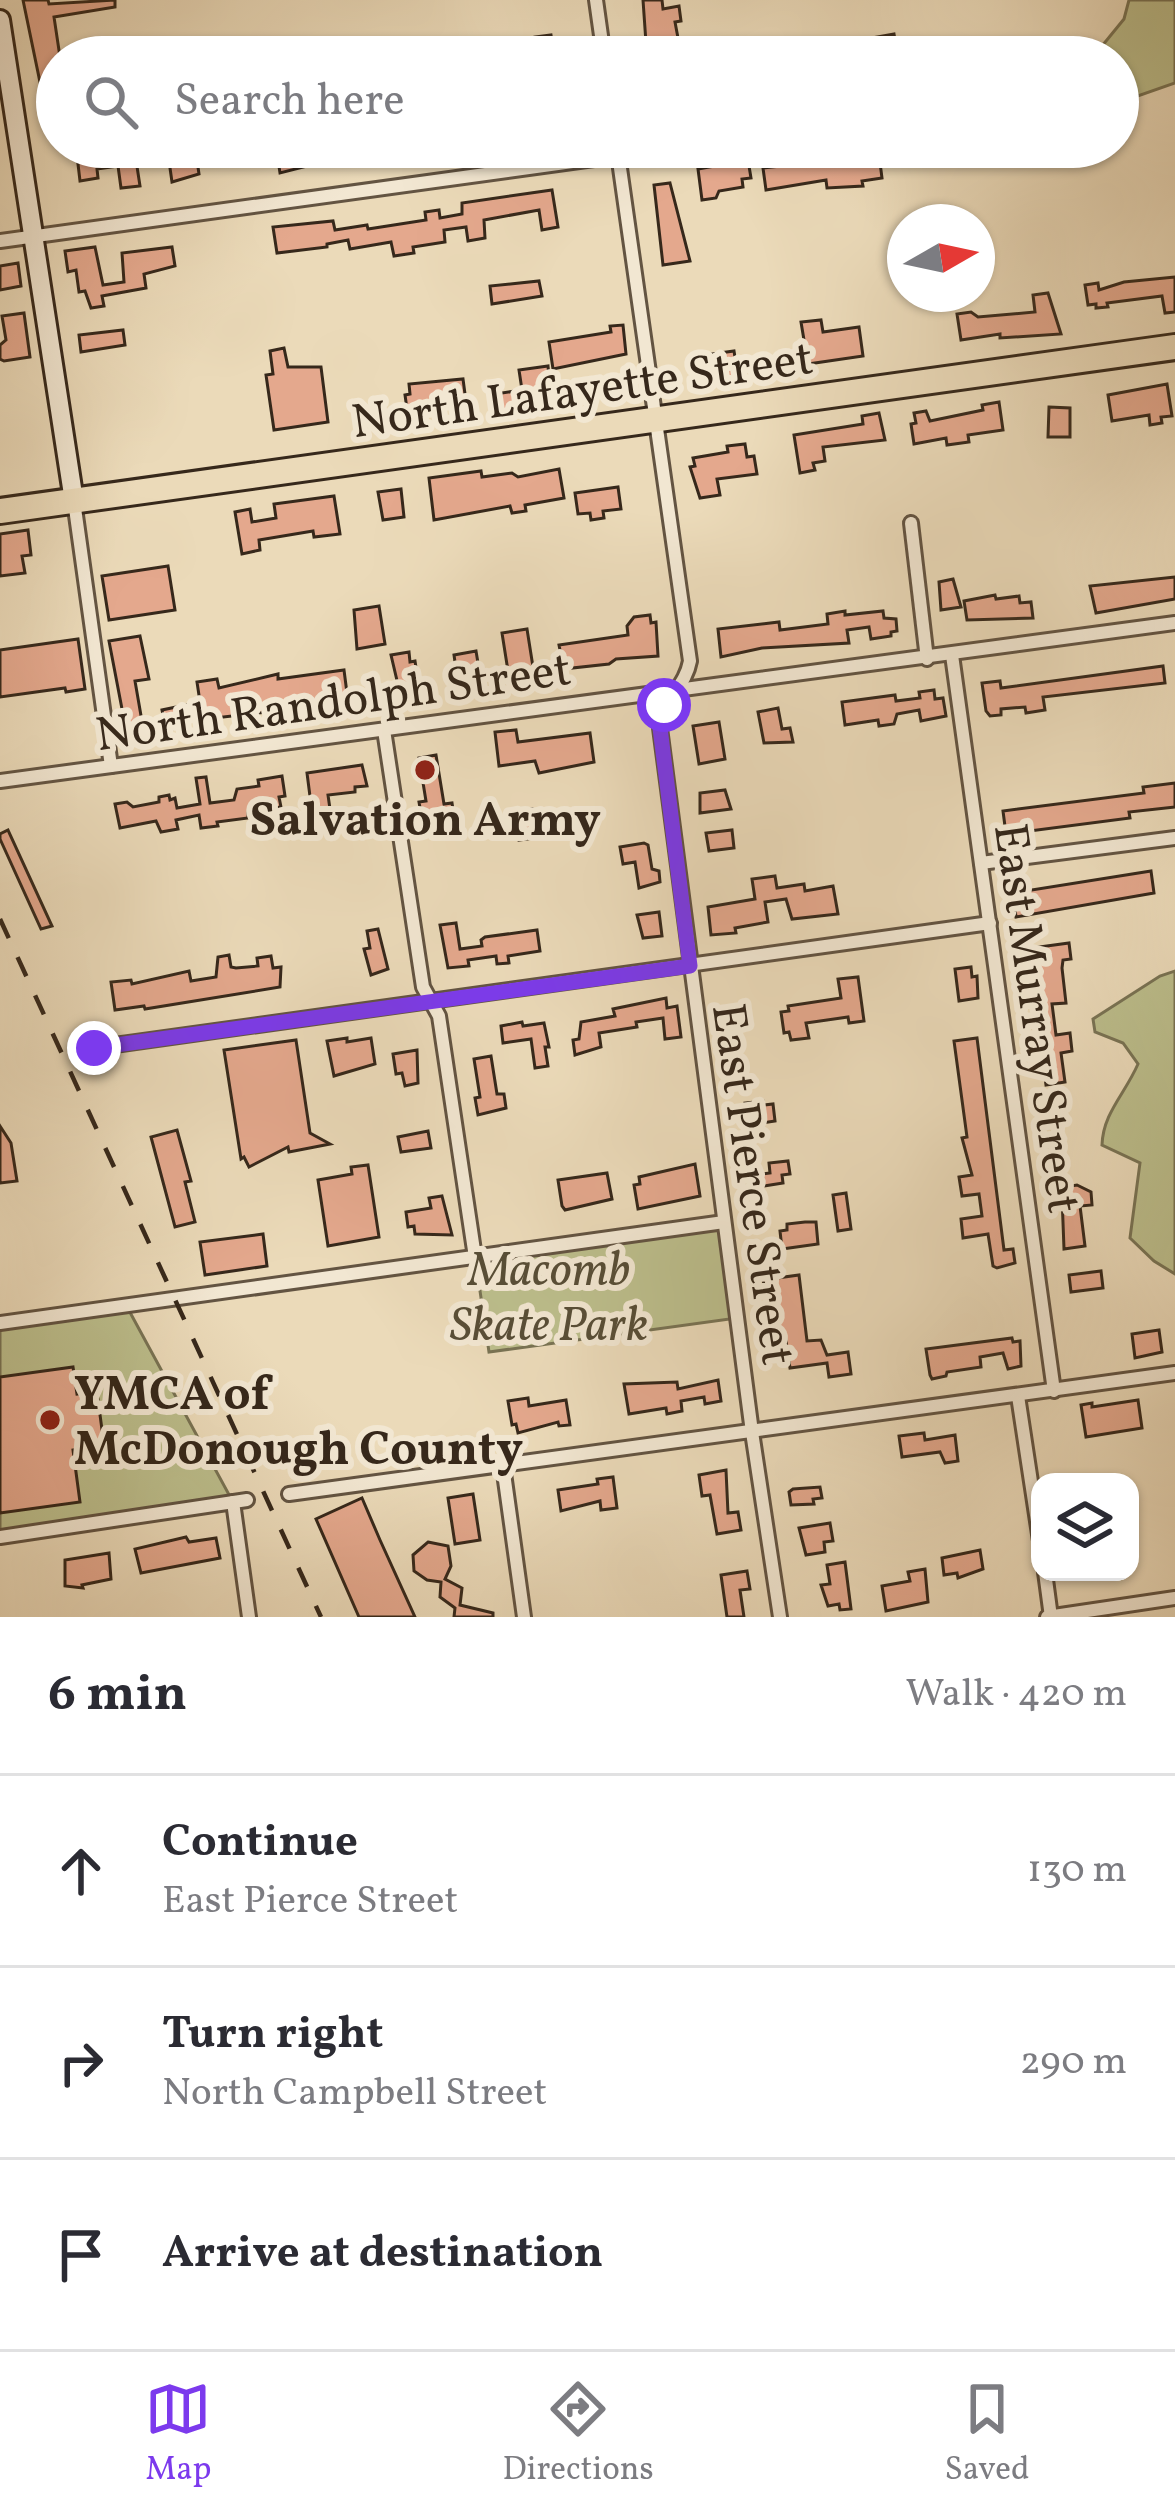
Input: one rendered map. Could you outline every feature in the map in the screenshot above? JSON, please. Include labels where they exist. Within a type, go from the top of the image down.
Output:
[{"type":"highway","name":"North Lafayette Street","points":[[0,512],[1175,347]]},
{"type":"street","points":[[596,0],[601,36]]},
{"type":"street","points":[[0,20],[111,766]]},
{"type":"street","points":[[0,241],[505,168]]},
{"type":"street","name":"East Pierce Street","points":[[619,168],[690,661],[683,682],[664,705],[660,728],[780,1617]]},
{"type":"street","points":[[911,523],[927,658]]},
{"type":"street","name":"North Randolph Street","points":[[0,781],[1175,623]]},
{"type":"street","name":"East Murray Street","points":[[952,655],[1054,1390]]},
{"type":"street","points":[[384,730],[423,987],[439,1016],[476,1257]]},
{"type":"street","points":[[981,863],[1175,838]]},
{"type":"street","points":[[94,1048],[990,923]]},
{"type":"street","points":[[0,1323],[724,1222]]},
{"type":"street","points":[[289,1494],[1175,1372]]},
{"type":"street","points":[[1018,1396],[1031,1482]]},
{"type":"street","points":[[502,1466],[524,1617]]},
{"type":"street","points":[[0,1538],[240,1501],[250,1617]]},
{"type":"street","points":[[1046,1581],[1050,1617],[1175,1598]]},
{"type":"green space","points":[[1129,0],[1175,0],[1175,83],[1139,96],[1139,36],[1110,36],[1124,19]]},
{"type":"green space","points":[[1175,971],[1175,1274],[1130,1238],[1140,1163],[1102,1145],[1110,1113],[1138,1064],[1123,1043],[1095,1032],[1093,1019]]},
{"type":"green space","name":"Macomb Skate Park","points":[[724,1222],[737,1318],[489,1352],[475,1257]]},
{"type":"green space","points":[[126,1305],[233,1502],[0,1537],[0,1323]]},
{"type":"building","points":[[23,0],[48,0],[49,4],[115,0],[115,7],[54,17],[57,36],[36,36],[36,63]]},
{"type":"building","points":[[643,0],[662,0],[663,9],[679,6],[678,36],[646,36]]},
{"type":"building","points":[[78,168],[104,168],[97,169],[98,178],[80,181]]},
{"type":"building","points":[[118,168],[137,168],[140,186],[121,188]]},
{"type":"building","points":[[170,168],[198,168],[199,174],[172,182]]},
{"type":"building","points":[[749,168],[751,178],[742,179],[743,187],[702,200],[698,169]]},
{"type":"building","points":[[763,168],[881,168],[882,178],[862,181],[863,186],[827,188],[826,180],[766,190]]},
{"type":"building","points":[[670,183],[690,261],[663,265],[654,185]]},
{"type":"building","points":[[552,190],[558,227],[542,230],[539,210],[484,220],[485,238],[468,241],[466,227],[444,230],[445,242],[413,247],[414,253],[394,256],[391,242],[350,249],[348,240],[277,253],[273,227],[333,221],[335,230],[367,225],[368,229],[426,220],[425,212],[439,210],[440,218],[462,214],[462,203]]},
{"type":"building","points":[[95,247],[103,285],[124,282],[122,253],[172,247],[175,266],[144,274],[146,288],[102,296],[104,306],[91,308],[85,291],[79,292],[76,270],[68,272],[65,251]]},
{"type":"building","points":[[18,263],[21,286],[0,290],[0,266]]},
{"type":"building","points":[[1175,277],[1175,312],[1165,313],[1162,296],[1107,303],[1108,307],[1088,305],[1085,285],[1098,283],[1099,290],[1124,282]]},
{"type":"building","points":[[539,281],[542,296],[492,304],[490,286]]},
{"type":"building","points":[[1048,293],[1061,334],[1000,338],[1000,334],[961,340],[957,314],[1035,312],[1033,295]]},
{"type":"building","points":[[24,313],[30,357],[4,361],[0,359],[0,345],[6,340],[2,316]]},
{"type":"building","points":[[821,320],[823,332],[859,327],[863,356],[808,364],[801,322]]},
{"type":"building","points":[[623,325],[626,354],[553,369],[549,342],[611,332],[610,326]]},
{"type":"building","points":[[123,330],[125,345],[81,352],[79,335]]},
{"type":"building","points":[[284,348],[288,367],[321,367],[328,422],[274,430],[266,375],[273,374],[270,351]]},
{"type":"building","points":[[734,351],[738,376],[716,379],[712,354]]},
{"type":"building","points":[[548,366],[551,401],[491,412],[489,395],[522,390],[519,370]]},
{"type":"building","points":[[463,379],[467,409],[456,410],[453,393],[432,396],[434,408],[408,416],[405,395],[410,394],[409,384]]},
{"type":"building","points":[[1167,384],[1172,416],[1161,417],[1162,423],[1150,425],[1149,415],[1112,421],[1108,395]]},
{"type":"building","points":[[999,402],[1003,430],[968,435],[969,442],[947,445],[946,438],[914,444],[914,413],[926,411],[930,421]]},
{"type":"building","points":[[1049,407],[1070,408],[1070,437],[1048,437]]},
{"type":"building","points":[[879,413],[885,440],[823,447],[825,461],[813,463],[815,470],[800,473],[794,435],[863,424],[862,416]]},
{"type":"building","points":[[745,444],[747,457],[754,456],[757,474],[717,479],[720,495],[700,498],[690,467],[695,466],[693,458]]},
{"type":"building","points":[[559,469],[564,498],[525,505],[526,511],[512,513],[510,506],[434,520],[429,478],[481,471],[482,477],[512,473],[518,477]]},
{"type":"building","points":[[618,487],[621,509],[603,511],[604,518],[591,520],[590,513],[578,514],[575,493]]},
{"type":"building","points":[[401,489],[404,517],[383,520],[378,492]]},
{"type":"building","points":[[334,496],[340,534],[314,537],[313,531],[259,540],[260,550],[242,554],[235,512],[250,509],[252,522],[276,518],[274,504]]},
{"type":"building","points":[[28,530],[31,555],[22,556],[25,573],[0,576],[0,534]]},
{"type":"building","points":[[168,566],[175,610],[109,620],[102,576]]},
{"type":"building","points":[[1175,577],[1175,599],[1096,613],[1090,586]]},
{"type":"building","points":[[953,579],[961,607],[941,610],[939,582]]},
{"type":"building","points":[[995,595],[996,599],[1019,596],[1020,603],[1031,602],[1033,618],[967,620],[964,601]]},
{"type":"building","points":[[379,606],[385,644],[357,649],[354,610]]},
{"type":"building","points":[[845,611],[845,615],[883,611],[884,618],[896,619],[897,631],[871,639],[869,627],[847,630],[849,643],[762,648],[721,657],[718,629],[779,622],[780,630],[828,624],[827,614]]},
{"type":"building","points":[[650,615],[651,623],[656,622],[658,656],[572,668],[571,663],[563,665],[559,645],[628,635],[627,626],[634,617]]},
{"type":"building","points":[[527,629],[533,667],[508,671],[502,633]]},
{"type":"building","points":[[140,636],[149,679],[135,681],[144,733],[127,735],[109,641]]},
{"type":"building","points":[[78,639],[85,689],[0,697],[0,650]]},
{"type":"building","points":[[476,651],[482,687],[459,690],[454,655]]},
{"type":"building","points":[[409,652],[419,687],[399,689],[391,655]]},
{"type":"building","points":[[1163,666],[1165,683],[1043,697],[1045,710],[1026,713],[1025,707],[1001,709],[1001,715],[990,716],[986,711],[982,683],[1000,681],[1001,688]]},
{"type":"building","points":[[344,670],[348,701],[311,701],[312,707],[188,721],[189,726],[166,730],[162,710],[200,702],[197,682],[217,679],[219,688],[278,674],[278,679]]},
{"type":"building","points":[[934,690],[935,699],[943,698],[946,716],[921,721],[919,710],[897,714],[894,724],[879,726],[878,720],[845,725],[842,702],[895,695],[896,701],[920,698],[919,692]]},
{"type":"building","points":[[778,708],[782,729],[790,728],[793,742],[764,743],[758,712]]},
{"type":"building","points":[[719,722],[725,759],[699,764],[693,726]]},
{"type":"building","points":[[516,730],[518,742],[590,733],[594,762],[539,773],[535,761],[499,766],[495,732]]},
{"type":"building","points":[[436,755],[444,804],[452,803],[455,823],[430,827],[429,818],[422,819],[419,802],[426,801],[419,758]]},
{"type":"building","points":[[362,765],[367,786],[328,795],[330,809],[312,812],[307,773]]},
{"type":"building","points":[[282,776],[285,796],[279,797],[281,807],[248,812],[248,818],[201,828],[199,815],[176,820],[178,829],[161,832],[156,821],[120,828],[115,804],[127,802],[133,807],[169,795],[177,808],[200,804],[196,778],[206,777],[210,803],[234,800],[237,789]]},
{"type":"building","points":[[1175,783],[1175,807],[1129,812],[1130,818],[1006,834],[1003,811],[1144,793],[1143,787]]},
{"type":"building","points":[[725,790],[731,809],[700,813],[700,793]]},
{"type":"building","points":[[532,809],[535,838],[519,840],[515,811]]},
{"type":"building","points":[[8,830],[52,926],[41,929],[0,839]]},
{"type":"building","points":[[732,830],[734,848],[709,851],[706,833]]},
{"type":"building","points":[[644,843],[660,882],[639,888],[635,862],[623,864],[620,847]]},
{"type":"building","points":[[1151,871],[1154,893],[1016,917],[1013,893]]},
{"type":"building","points":[[775,876],[777,888],[804,884],[805,891],[833,886],[838,914],[792,919],[786,899],[765,902],[768,922],[735,928],[736,933],[711,935],[708,907],[755,899],[752,879]]},
{"type":"building","points":[[659,912],[662,936],[643,938],[637,915]]},
{"type":"building","points":[[456,923],[460,949],[482,946],[485,937],[537,930],[540,951],[508,956],[509,963],[497,964],[496,956],[448,968],[440,925]]},
{"type":"building","points":[[378,929],[388,969],[371,975],[364,949],[370,948],[367,931]]},
{"type":"building","points":[[1069,943],[1071,959],[1063,960],[1062,968],[1066,1003],[1052,1004],[1056,1035],[1070,1033],[1072,1051],[1061,1053],[1065,1082],[1046,1085],[1029,959],[1034,958],[1032,948]]},
{"type":"building","points":[[229,955],[231,967],[236,968],[258,966],[257,958],[271,956],[273,968],[281,967],[280,987],[115,1010],[111,982],[131,980],[132,984],[189,971],[191,981],[216,977],[218,957]]},
{"type":"building","points":[[971,967],[972,977],[977,976],[978,998],[959,1001],[955,969]]},
{"type":"building","points":[[858,977],[864,1021],[849,1023],[848,1017],[806,1023],[809,1038],[791,1040],[789,1032],[784,1033],[781,1012],[789,1011],[788,1006],[841,998],[838,979]]},
{"type":"building","points":[[666,998],[667,1008],[677,1006],[681,1037],[665,1039],[663,1018],[636,1022],[637,1027],[599,1033],[601,1047],[575,1055],[573,1040],[579,1039],[581,1022],[615,1016],[613,1009]]},
{"type":"building","points":[[522,1022],[523,1026],[544,1023],[548,1066],[535,1068],[531,1039],[503,1043],[501,1026]]},
{"type":"building","points":[[347,1038],[347,1042],[371,1038],[375,1064],[334,1076],[327,1041]]},
{"type":"building","points":[[977,1038],[1004,1250],[1013,1249],[1015,1263],[997,1268],[988,1234],[963,1238],[961,1219],[982,1216],[979,1194],[962,1196],[959,1177],[972,1175],[962,1138],[967,1137],[954,1041]]},
{"type":"building","points":[[296,1040],[310,1133],[330,1144],[289,1152],[288,1147],[249,1167],[241,1159],[224,1050]]},
{"type":"building","points":[[417,1050],[418,1083],[405,1086],[402,1073],[396,1074],[393,1054]]},
{"type":"building","points":[[491,1056],[497,1094],[504,1094],[506,1108],[478,1115],[474,1059]]},
{"type":"building","points":[[745,1103],[773,1104],[775,1121],[755,1124],[754,1115],[747,1116]]},
{"type":"building","points":[[0,1126],[11,1143],[17,1181],[0,1183]]},
{"type":"building","points":[[177,1130],[191,1181],[185,1182],[195,1222],[175,1227],[151,1137]]},
{"type":"building","points":[[428,1131],[431,1148],[401,1152],[398,1137]]},
{"type":"building","points":[[788,1161],[790,1174],[782,1175],[783,1183],[764,1186],[762,1174],[770,1173],[769,1163]]},
{"type":"building","points":[[695,1164],[700,1196],[638,1209],[634,1185],[640,1184],[639,1177]]},
{"type":"building","points":[[368,1165],[379,1237],[328,1246],[318,1180],[352,1174],[351,1167]]},
{"type":"building","points":[[607,1173],[612,1199],[565,1210],[558,1180]]},
{"type":"building","points":[[1077,1185],[1091,1192],[1092,1205],[1080,1206],[1085,1246],[1064,1249],[1062,1196],[1065,1187]]},
{"type":"building","points":[[846,1193],[851,1229],[838,1231],[833,1195]]},
{"type":"building","points":[[442,1196],[452,1235],[415,1234],[414,1226],[408,1227],[406,1212],[431,1208],[429,1198]]},
{"type":"building","points":[[816,1222],[818,1244],[782,1249],[780,1231],[787,1230],[787,1224]]},
{"type":"building","points":[[263,1234],[267,1266],[205,1275],[200,1242]]},
{"type":"building","points":[[1101,1271],[1103,1288],[1071,1292],[1069,1275]]},
{"type":"building","points":[[799,1275],[807,1341],[821,1340],[827,1355],[848,1352],[851,1374],[829,1377],[827,1363],[790,1368],[785,1334],[776,1336],[763,1280]]},
{"type":"building","points":[[1159,1330],[1162,1352],[1135,1358],[1132,1334]]},
{"type":"building","points":[[1012,1338],[1020,1341],[1021,1366],[1008,1369],[1003,1353],[980,1357],[981,1367],[932,1379],[930,1375],[926,1349]]},
{"type":"building","name":"YMCA of McDonough County","points":[[73,1367],[77,1394],[97,1392],[104,1445],[73,1450],[80,1502],[0,1513],[0,1377]]},
{"type":"building","points":[[718,1380],[721,1401],[705,1404],[704,1397],[681,1401],[682,1411],[667,1414],[666,1408],[629,1414],[624,1384],[677,1382],[678,1389]]},
{"type":"building","points":[[528,1398],[529,1406],[566,1400],[570,1425],[559,1426],[558,1422],[518,1433],[508,1401]]},
{"type":"building","points":[[1138,1400],[1142,1428],[1086,1437],[1081,1405]]},
{"type":"building","points":[[924,1433],[925,1440],[955,1435],[958,1461],[945,1463],[940,1452],[902,1457],[899,1436]]},
{"type":"building","points":[[726,1470],[728,1513],[738,1512],[741,1530],[717,1534],[710,1495],[702,1496],[699,1475]]},
{"type":"building","points":[[613,1477],[617,1508],[601,1510],[600,1501],[561,1511],[558,1490]]},
{"type":"building","points":[[820,1487],[822,1498],[813,1499],[814,1504],[791,1505],[793,1489]]},
{"type":"building","points":[[473,1494],[480,1540],[455,1544],[448,1498]]},
{"type":"building","points":[[362,1498],[415,1617],[359,1617],[316,1519]]},
{"type":"building","points":[[830,1523],[833,1541],[824,1542],[825,1552],[806,1555],[799,1528]]},
{"type":"building","points":[[186,1537],[189,1542],[216,1538],[220,1558],[141,1573],[135,1549]]},
{"type":"building","points":[[428,1542],[448,1546],[451,1566],[445,1579],[462,1588],[460,1605],[493,1613],[493,1617],[454,1617],[455,1608],[440,1597],[441,1582],[414,1571],[413,1555]]},
{"type":"building","points":[[980,1550],[983,1569],[958,1578],[957,1573],[944,1575],[942,1558]]},
{"type":"building","points":[[109,1553],[111,1579],[83,1588],[65,1586],[65,1560]]},
{"type":"building","points":[[845,1562],[851,1609],[840,1610],[839,1604],[828,1606],[821,1585],[830,1584],[827,1565]]},
{"type":"building","points":[[925,1569],[928,1602],[886,1611],[882,1586],[910,1581],[908,1572]]},
{"type":"building","points":[[747,1571],[750,1589],[740,1590],[744,1617],[727,1617],[721,1575]]},
{"type":"railway","points":[[0,919],[321,1617]]},
{"type":"place","name":"Salvation Army","points":[[425,770]]},
{"type":"place","name":"YMCA of McDonough County","points":[[50,1420]]},
{"type":"route","points":[[94,1048],[690,966],[660,728],[664,705]]}]
